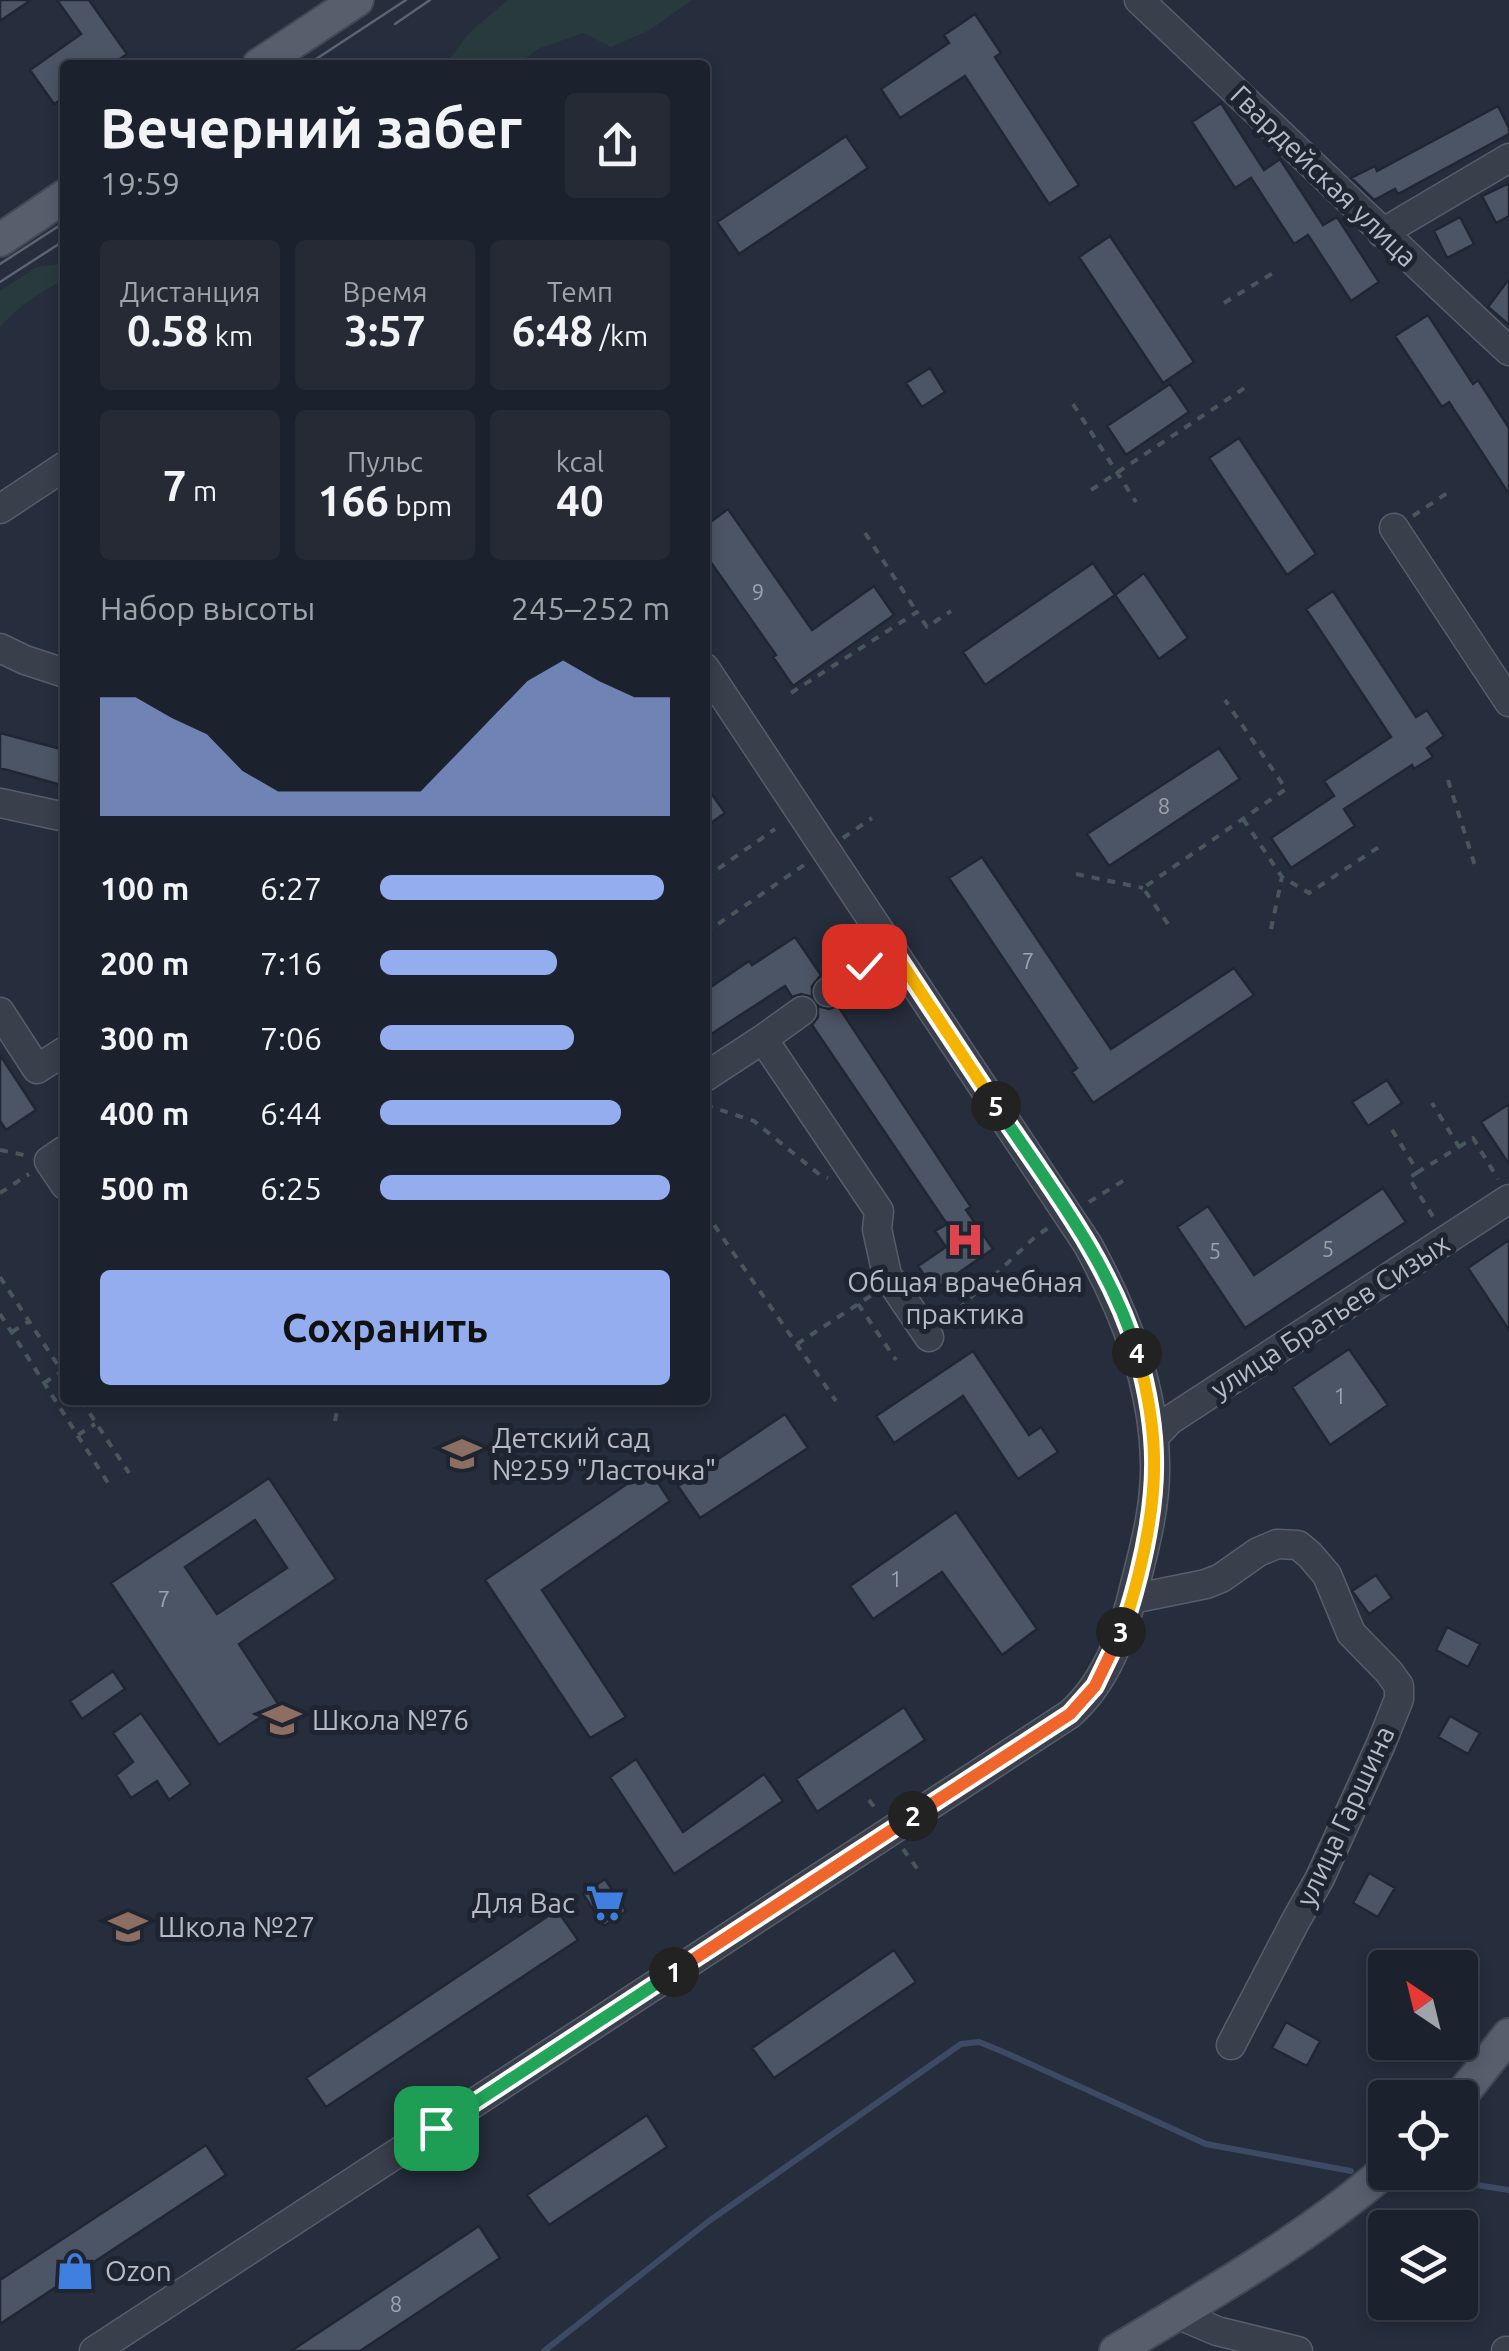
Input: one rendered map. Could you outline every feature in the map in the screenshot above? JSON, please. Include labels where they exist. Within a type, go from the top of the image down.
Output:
[{"type":"main road","points":[[298,54],[357,0]]},
{"type":"main road","points":[[0,240],[60,199]]},
{"type":"main road","points":[[1473,2080],[1509,2035]]},
{"type":"main road","points":[[1116,2351],[1264,2260],[1368,2186]]},
{"type":"street","name":"Гвардейская улица","points":[[1139,0],[1509,350]]},
{"type":"street","points":[[1382,233],[1509,158]]},
{"type":"street","points":[[0,509],[60,469]]},
{"type":"street","points":[[1394,528],[1509,702]]},
{"type":"street","points":[[0,648],[60,671]]},
{"type":"street","points":[[94,2351],[1070,1714],[1102,1676],[1114,1651],[1132,1599],[1151,1521],[1156,1465],[1142,1369],[1134,1345],[1088,1245],[710,676]]},
{"type":"street","points":[[0,803],[60,815]]},
{"type":"street","points":[[828,992],[891,947]]},
{"type":"street","points":[[710,1074],[802,1011]]},
{"type":"street","points":[[0,1012],[37,1069],[60,1054]]},
{"type":"street","points":[[763,1039],[879,1211],[877,1229],[887,1275],[929,1337]]},
{"type":"street","name":"улица Братьев Сизых","points":[[1154,1436],[1170,1420],[1447,1240],[1504,1191]]},
{"type":"street","name":"улица Гаршина","points":[[1132,1599],[1206,1584],[1258,1552],[1277,1544],[1298,1545],[1327,1575],[1351,1634],[1399,1686],[1399,1699],[1381,1744],[1320,1878],[1231,2045]]},
{"type":"street","points":[[1177,2314],[1217,2331],[1298,2351]]},
{"type":"path","points":[[1224,303],[1278,270]]},
{"type":"path","points":[[1091,490],[1246,387]]},
{"type":"path","points":[[1073,404],[1136,502]]},
{"type":"path","points":[[1394,528],[1450,490]]},
{"type":"path","points":[[865,532],[927,627],[951,611]]},
{"type":"path","points":[[791,694],[917,612]]},
{"type":"path","points":[[1143,888],[1286,789],[1225,700]]},
{"type":"path","points":[[1448,780],[1476,870]]},
{"type":"path","points":[[710,930],[872,818]]},
{"type":"path","points":[[1243,818],[1282,877],[1309,893],[1382,845]]},
{"type":"path","points":[[710,874],[775,829]]},
{"type":"path","points":[[1076,874],[1143,888],[1168,924]]},
{"type":"path","points":[[1271,929],[1282,877]]},
{"type":"path","points":[[1432,1104],[1459,1147]]},
{"type":"path","points":[[710,1107],[754,1121],[820,1174],[870,1197]]},
{"type":"path","points":[[1392,1130],[1418,1172]]},
{"type":"path","points":[[1447,1240],[1409,1178],[1473,1138],[1504,1191]]},
{"type":"path","points":[[0,1150],[57,1155]]},
{"type":"path","points":[[0,1193],[57,1155]]},
{"type":"path","points":[[710,1219],[836,1401]]},
{"type":"path","points":[[929,1337],[1035,1237]]},
{"type":"path","points":[[0,1276],[60,1368]]},
{"type":"path","points":[[797,1344],[892,1282]]},
{"type":"path","points":[[858,1304],[896,1360]]},
{"type":"path","points":[[0,1314],[110,1486]]},
{"type":"path","points":[[12,1332],[29,1321]]},
{"type":"path","points":[[44,1383],[60,1376]]},
{"type":"path","points":[[84,1405],[129,1473]]},
{"type":"path","points":[[335,1421],[337,1405]]},
{"type":"path","points":[[78,1435],[96,1423]]},
{"type":"shaded area","points":[[508,0],[692,0],[650,30],[611,47],[583,33],[538,49],[524,60],[449,60],[470,32]]},
{"type":"shaded area","points":[[60,265],[60,282],[30,300],[0,327],[0,291],[37,267]]},
{"type":"building","points":[[0,0],[31,0],[0,21]]},
{"type":"building","points":[[57,0],[89,0],[127,54],[118,60],[60,60],[60,100],[54,104],[30,70],[81,34]]},
{"type":"building","points":[[975,14],[1001,53],[995,57],[1079,185],[1049,204],[965,76],[900,118],[881,89],[949,43],[944,35]]},
{"type":"building","points":[[1221,103],[1264,170],[1280,159],[1323,225],[1337,217],[1379,282],[1351,301],[1308,235],[1294,244],[1251,178],[1235,188],[1192,122]]},
{"type":"building","points":[[1498,106],[1509,134],[1398,194],[1395,189],[1374,200],[1351,178],[1375,166],[1377,171]]},
{"type":"building","points":[[846,136],[868,168],[739,254],[717,222]]},
{"type":"building","points":[[1509,183],[1509,216],[1496,223],[1482,196]]},
{"type":"building","points":[[1460,217],[1474,244],[1447,258],[1434,231]]},
{"type":"building","points":[[1110,236],[1194,362],[1163,383],[1079,257]]},
{"type":"building","points":[[1509,279],[1509,325],[1488,307]]},
{"type":"building","points":[[1428,315],[1473,384],[1478,380],[1509,428],[1509,494],[1449,402],[1442,407],[1395,336]]},
{"type":"building","points":[[930,368],[945,392],[922,407],[906,383]]},
{"type":"building","points":[[1170,384],[1189,412],[1126,455],[1107,426]]},
{"type":"building","points":[[1239,438],[1316,554],[1287,575],[1209,458]]},
{"type":"building","points":[[728,509],[812,630],[874,586],[894,615],[793,686],[773,657],[776,655],[710,561],[710,522]]},
{"type":"building","points":[[1093,563],[1115,595],[985,685],[963,652]]},
{"type":"building","points":[[1144,573],[1188,638],[1159,659],[1115,595]]},
{"type":"building","points":[[1333,591],[1416,717],[1427,710],[1444,736],[1427,748],[1433,757],[1414,769],[1412,765],[1344,809],[1355,826],[1291,868],[1271,838],[1334,796],[1324,781],[1391,737],[1306,609]]},
{"type":"building","points":[[0,733],[60,749],[60,785],[0,768]]},
{"type":"building","points":[[1219,748],[1240,779],[1109,866],[1087,834]]},
{"type":"building","points":[[710,791],[725,813],[710,824]]},
{"type":"building","points":[[982,857],[1111,1049],[1234,968],[1254,995],[1093,1103],[1072,1072],[1077,1068],[949,878]]},
{"type":"building","points":[[795,937],[821,975],[812,986],[812,997],[792,997],[785,986],[710,1035],[710,988],[749,961],[752,965]]},
{"type":"building","points":[[818,1006],[838,1006],[971,1207],[966,1210],[993,1249],[934,1290],[918,1266],[946,1247],[935,1231],[947,1224],[812,1025],[818,1017]]},
{"type":"building","points":[[0,1055],[36,1110],[6,1130],[0,1121]]},
{"type":"building","points":[[1387,1080],[1402,1103],[1368,1126],[1352,1102]]},
{"type":"building","points":[[1509,1104],[1509,1164],[1481,1122]]},
{"type":"building","points":[[1383,1188],[1406,1222],[1245,1328],[1177,1227],[1208,1206],[1254,1275]]},
{"type":"building","points":[[1509,1240],[1509,1330],[1468,1268]]},
{"type":"building","points":[[1349,1349],[1388,1405],[1330,1445],[1292,1387]]},
{"type":"building","points":[[973,1351],[1029,1435],[1041,1427],[1058,1452],[1018,1479],[963,1396],[894,1443],[876,1416]]},
{"type":"building","points":[[785,1414],[808,1448],[700,1518],[678,1486]]},
{"type":"building","points":[[649,1469],[670,1501],[542,1590],[626,1717],[590,1738],[485,1580]]},
{"type":"building","points":[[269,1478],[336,1579],[239,1644],[279,1705],[219,1745],[111,1583]],"holes":[[[255,1520],[287,1568],[217,1614],[185,1567]]]},
{"type":"building","points":[[956,1512],[1037,1629],[1002,1655],[942,1572],[873,1619],[850,1586]]},
{"type":"building","points":[[1376,1575],[1392,1598],[1369,1614],[1352,1591]]},
{"type":"building","points":[[1447,1627],[1480,1644],[1468,1667],[1436,1650]]},
{"type":"building","points":[[113,1671],[125,1689],[82,1719],[70,1701]]},
{"type":"building","points":[[904,1707],[925,1740],[817,1812],[796,1779]]},
{"type":"building","points":[[141,1713],[191,1784],[169,1800],[157,1781],[131,1798],[116,1775],[133,1762],[113,1733]]},
{"type":"building","points":[[1450,1716],[1480,1733],[1468,1754],[1438,1737]]},
{"type":"building","points":[[636,1759],[683,1832],[764,1774],[783,1801],[674,1874],[610,1777]]},
{"type":"building","points":[[1369,1873],[1395,1888],[1378,1917],[1353,1903]]},
{"type":"building","name":"Для Вас","points":[[605,1879],[626,1911],[604,1926],[583,1894]]},
{"type":"building","points":[[557,1910],[578,1940],[326,2107],[306,2078]]},
{"type":"building","points":[[894,1950],[916,1982],[774,2078],[752,2048]]},
{"type":"building","points":[[1286,2022],[1320,2041],[1307,2066],[1272,2048]]},
{"type":"building","points":[[647,2115],[667,2147],[549,2225],[527,2195]]},
{"type":"building","points":[[206,2145],[226,2175],[0,2324],[0,2280]]},
{"type":"building","points":[[479,2226],[500,2258],[360,2351],[291,2351]]},
{"type":"waterway","points":[[544,2351],[709,2221],[961,2044],[979,2042],[1006,2053],[1206,2144],[1351,2171]]},
{"type":"waterway","points":[[1478,2185],[1509,2190]]},
{"type":"tram line","points":[[315,60],[406,0]]},
{"type":"tram line","points":[[395,24],[430,0]]},
{"type":"tram line","points":[[0,264],[60,225]]},
{"type":"tram line","points":[[0,282],[60,243]]},
{"type":"place","name":"Общая врачебная практика","points":[[965,1240]]},
{"type":"place","name":"Детский сад №259 \"Ласточка\"","points":[[462,1454]]},
{"type":"place","name":"Школа №76","points":[[282,1720]]},
{"type":"place","name":"Для Вас","points":[[605,1903]]},
{"type":"place","name":"Школа №27","points":[[128,1927]]},
{"type":"place","name":"Ozon","points":[[75,2271]]},
{"type":"route","points":[[436,2128],[1070,1714],[1095,1686],[1114,1651],[1130,1608],[1151,1521],[1156,1465],[1142,1369],[1123,1316],[1088,1245],[891,947],[864,966]]}]
